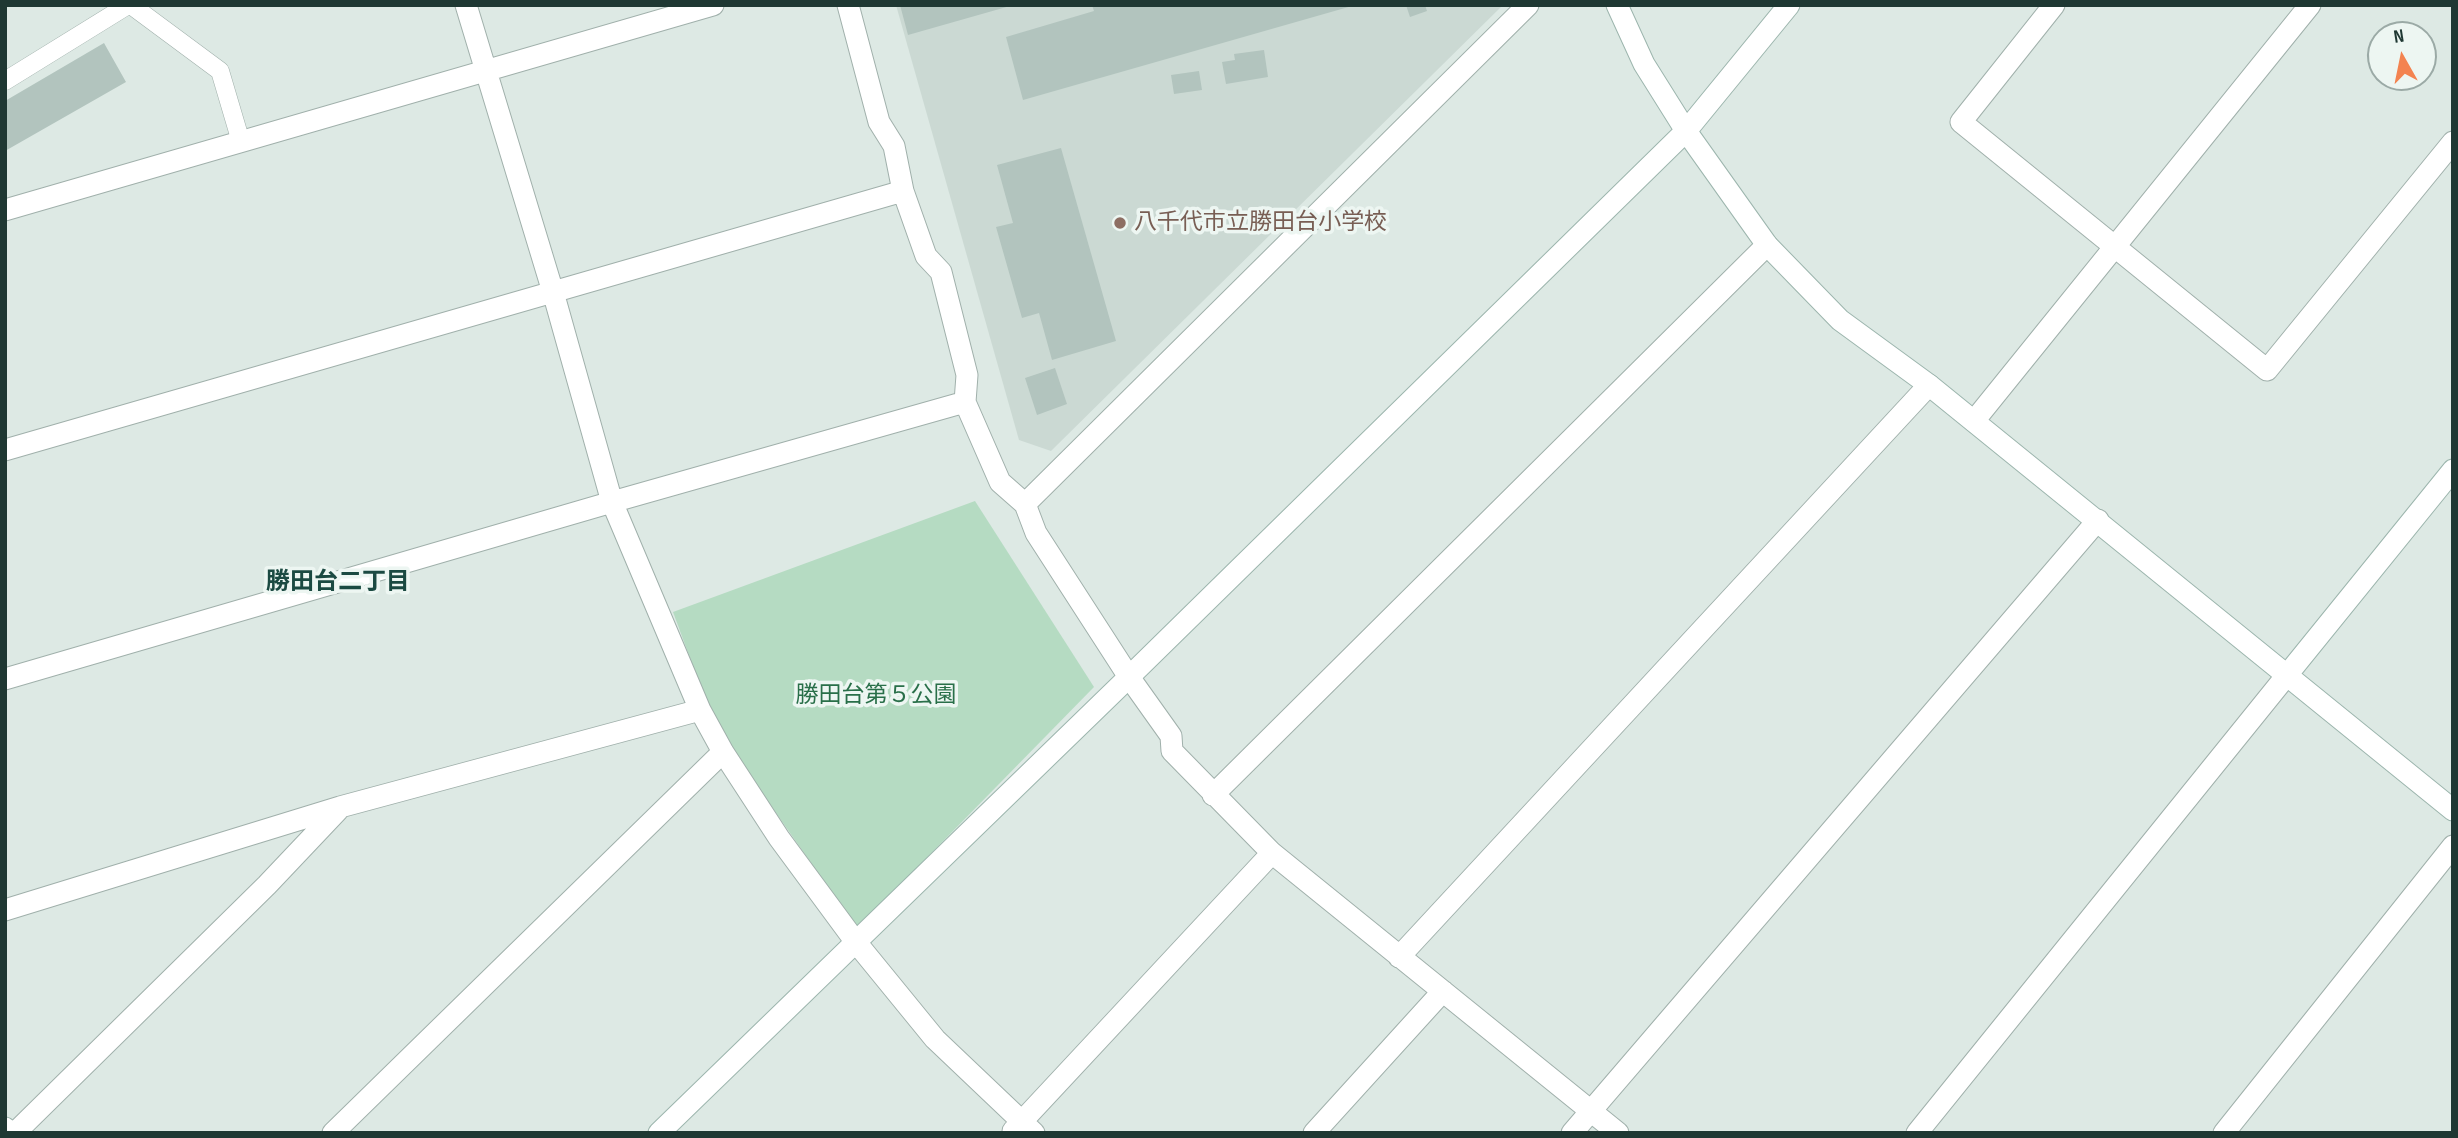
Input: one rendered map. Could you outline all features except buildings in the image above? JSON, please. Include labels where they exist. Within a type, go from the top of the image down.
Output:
[{"type":"street","points":[[466,5],[612,502],[700,710],[723,752],[779,838],[855,941],[935,1039],[1022,1129],[1272,853]]},
{"type":"street","points":[[5,209],[713,5]]},
{"type":"street","points":[[848,5],[879,121],[894,146],[903,191],[926,256],[941,272],[967,375],[965,402],[1000,482],[1025,504],[1036,533],[1129,677],[1171,736],[1171,751],[1272,853],[1618,1133]]},
{"type":"street","points":[[1025,504],[1528,5]]},
{"type":"street","points":[[1617,5],[1644,64],[1686,131],[1768,245],[1840,320],[1929,385],[2098,520],[2453,810]]},
{"type":"street","points":[[659,1133],[1686,131],[1789,5]]},
{"type":"street","points":[[2054,5],[1961,122],[2267,370],[2453,142]]},
{"type":"street","points":[[1974,421],[2310,5]]},
{"type":"street","points":[[5,450],[903,191]]},
{"type":"street","points":[[1213,795],[1768,245]]},
{"type":"street","points":[[1399,957],[1929,385]]},
{"type":"street","points":[[5,679],[965,402]]},
{"type":"street","points":[[1917,1133],[2453,470]]},
{"type":"street","points":[[1572,1133],[2098,520]]},
{"type":"street","points":[[5,910],[341,807],[700,710]]},
{"type":"street","points":[[333,1133],[723,752]]},
{"type":"street","points":[[16,1133],[267,885],[341,807]]},
{"type":"street","points":[[2224,1133],[2453,846]]},
{"type":"street","points":[[1314,1133],[1443,991]]},
{"type":"lane","points":[[5,81],[130,5],[220,71],[241,142]]},
{"type":"shaded area","name":"八千代市立勝田台小学校","points":[[896,5],[1503,5],[1051,451],[1019,440]]},
{"type":"green space","name":"勝田台第５公園","points":[[975,501],[1094,687],[857,929],[730,747],[707,704],[673,612]]},
{"type":"place","name":"八千代市立勝田台小学校","points":[[1120,223]]},
{"type":"district","name":"勝田台二丁目","points":[[338,583]]}]
